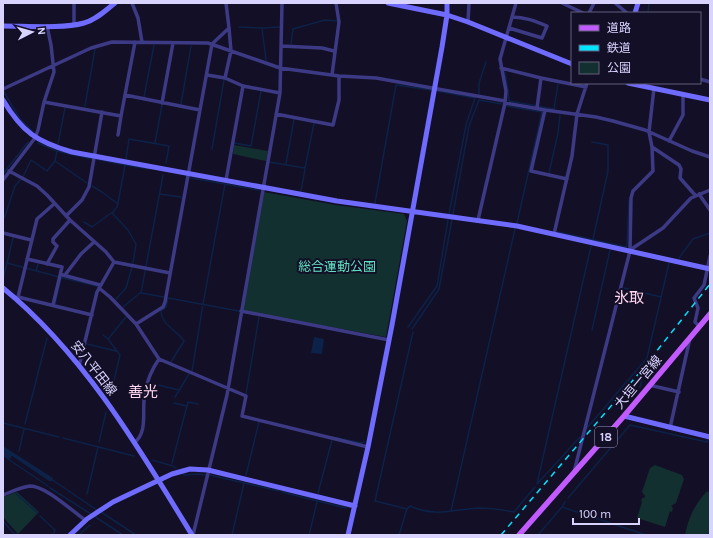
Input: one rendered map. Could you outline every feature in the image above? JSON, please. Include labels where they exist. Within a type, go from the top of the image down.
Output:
[{"type":"main road","name":"大垣一宮線","points":[[519,535],[624,416],[710,314]]},
{"type":"street","points":[[74,3],[74,25]]},
{"type":"street","points":[[3,26],[74,25],[84,23],[94,19],[115,3]]},
{"type":"street","points":[[132,3],[142,32],[142,42]]},
{"type":"street","points":[[225,78],[231,51],[226,3]]},
{"type":"street","points":[[192,535],[227,395],[227,388],[280,93],[282,3]]},
{"type":"street","points":[[332,75],[339,22],[336,3]]},
{"type":"street","points":[[388,3],[447,15],[571,64]]},
{"type":"street","points":[[348,535],[368,447],[413,213],[447,15],[447,3]]},
{"type":"street","points":[[468,22],[469,3]]},
{"type":"street","points":[[478,220],[505,102],[506,91],[500,59],[516,3]]},
{"type":"street","points":[[562,3],[581,12]]},
{"type":"street","points":[[590,12],[594,3]]},
{"type":"street","points":[[615,3],[626,12]]},
{"type":"street","points":[[509,28],[542,38],[547,26],[533,20],[521,17],[512,17]]},
{"type":"street","points":[[3,180],[35,138],[38,130],[44,102],[54,72],[47,26]]},
{"type":"street","points":[[136,324],[163,307],[165,302],[212,44],[229,28]]},
{"type":"street","points":[[3,89],[99,45],[112,42],[212,44],[280,68],[338,76],[376,78],[545,110],[613,121],[649,132],[692,151],[710,157]]},
{"type":"street","points":[[118,135],[135,42]]},
{"type":"street","points":[[162,103],[174,43]]},
{"type":"street","points":[[281,46],[322,48],[334,51]]},
{"type":"street","points":[[501,68],[541,78],[571,83]]},
{"type":"street","points":[[207,75],[225,78],[243,86],[280,93]]},
{"type":"street","points":[[276,114],[333,125],[339,100],[338,76]]},
{"type":"street","points":[[537,108],[541,78]]},
{"type":"street","points":[[633,84],[710,100]]},
{"type":"street","points":[[554,234],[572,156],[577,114],[587,85]]},
{"type":"street","points":[[226,180],[243,86]]},
{"type":"street","points":[[574,472],[576,459],[630,251],[631,198],[633,191],[653,171],[652,147],[649,132],[654,88]]},
{"type":"street","points":[[670,141],[683,114],[683,94]]},
{"type":"street","points":[[125,96],[200,110]]},
{"type":"street","points":[[3,100],[16,121],[22,128],[35,138],[58,148],[72,152],[337,201],[413,213],[517,226],[708,268]]},
{"type":"street","points":[[44,102],[121,116]]},
{"type":"street","points":[[545,110],[531,171],[567,179]]},
{"type":"street","points":[[66,216],[86,194],[90,180],[102,112]]},
{"type":"street","points":[[652,147],[679,165],[681,170],[680,178],[710,210]]},
{"type":"street","points":[[9,171],[37,186],[47,194],[54,204],[106,252],[114,262],[170,273]]},
{"type":"street","points":[[630,251],[663,228],[691,198],[710,190]]},
{"type":"street","points":[[54,204],[37,219],[18,299],[53,305],[92,315]]},
{"type":"street","points":[[47,264],[57,246],[53,242],[53,239],[70,220]]},
{"type":"street","points":[[3,234],[31,240]]},
{"type":"street","points":[[65,275],[81,254],[94,242]]},
{"type":"street","points":[[700,326],[695,322],[698,308],[694,298],[704,285],[710,256]]},
{"type":"street","points":[[27,259],[62,267],[53,305]]},
{"type":"street","points":[[79,366],[100,287],[114,262]]},
{"type":"street","points":[[60,274],[100,287],[136,324],[159,359],[246,396],[242,416],[368,447]]},
{"type":"street","name":"安八平田線","points":[[4,290],[18,299],[61,344],[79,366],[117,416],[192,535]]},
{"type":"street","points":[[241,311],[389,340]]},
{"type":"street","points":[[670,428],[691,337]]},
{"type":"street","points":[[134,443],[140,438],[144,420],[145,393],[153,368],[159,359]]},
{"type":"street","points":[[649,385],[679,392]]},
{"type":"street","points":[[624,416],[670,428],[710,436]]},
{"type":"street","points":[[70,535],[88,519],[104,508],[179,471],[190,469],[208,470],[354,506]]},
{"type":"street","points":[[3,495],[27,487],[34,487],[47,492],[88,519]]},
{"type":"green space","points":[[234,145],[268,151],[266,161],[233,154]]},
{"type":"green space","name":"総合運動公園","points":[[264,192],[336,205],[404,214],[407,221],[386,337],[243,311]]},
{"type":"green space","points":[[655,465],[682,475],[684,479],[676,503],[671,506],[673,508],[672,512],[670,511],[665,527],[637,518],[642,498],[645,496],[642,492],[650,468]]},
{"type":"green space","points":[[707,491],[710,493],[710,535],[685,535],[688,522],[693,512]]},
{"type":"green space","points":[[17,492],[39,512],[18,534],[3,517],[3,497]]},
{"type":"water","points":[[314,337],[324,339],[322,354],[311,353]]},
{"type":"water","points":[[3,446],[53,478],[52,481],[49,481],[12,456],[9,460],[3,456]]},
{"type":"waterway","points":[[648,12],[649,3]]},
{"type":"waterway","points":[[291,44],[293,29],[325,20],[337,21]]},
{"type":"waterway","points":[[239,27],[262,28]]},
{"type":"waterway","points":[[266,60],[262,28],[280,27]]},
{"type":"waterway","points":[[144,97],[154,45]]},
{"type":"waterway","points":[[181,104],[191,46]]},
{"type":"waterway","points":[[85,106],[95,49]]},
{"type":"waterway","points":[[479,94],[479,83],[486,62]]},
{"type":"waterway","points":[[505,72],[509,101],[554,109],[558,84]]},
{"type":"waterway","points":[[212,149],[224,80]]},
{"type":"waterway","points":[[375,203],[396,85],[431,90]]},
{"type":"waterway","points":[[234,143],[251,146],[261,91]]},
{"type":"waterway","points":[[437,91],[475,98],[466,125],[449,214]]},
{"type":"waterway","points":[[4,92],[20,119],[33,132]]},
{"type":"waterway","points":[[453,214],[469,126],[479,100],[502,104]]},
{"type":"waterway","points":[[155,143],[162,105]]},
{"type":"waterway","points":[[507,106],[542,112],[517,223]]},
{"type":"waterway","points":[[58,144],[65,108]]},
{"type":"waterway","points":[[549,173],[558,133],[560,115]]},
{"type":"waterway","points":[[286,164],[294,119]]},
{"type":"waterway","points":[[269,162],[305,168],[315,123]]},
{"type":"waterway","points":[[126,159],[129,139],[169,146],[166,163]]},
{"type":"waterway","points":[[3,174],[28,142]]},
{"type":"waterway","points":[[592,142],[608,145],[608,171],[593,239]]},
{"type":"waterway","points":[[38,143],[57,151],[55,161]]},
{"type":"waterway","points":[[57,151],[92,159]]},
{"type":"waterway","points":[[96,159],[125,165]]},
{"type":"waterway","points":[[23,177],[31,160],[47,171],[55,161],[87,183]]},
{"type":"waterway","points":[[118,203],[125,165],[150,169]]},
{"type":"waterway","points":[[301,191],[305,169]]},
{"type":"waterway","points":[[163,175],[141,293],[164,297]]},
{"type":"waterway","points":[[191,178],[225,184]]},
{"type":"waterway","points":[[3,219],[15,186],[21,179]]},
{"type":"waterway","points":[[192,371],[225,184],[259,190]]},
{"type":"waterway","points":[[92,186],[118,204],[112,213],[128,230],[136,244],[133,263]]},
{"type":"waterway","points":[[160,194],[181,197]]},
{"type":"waterway","points":[[558,232],[626,247],[629,201]]},
{"type":"waterway","points":[[84,222],[92,227],[111,213]]},
{"type":"waterway","points":[[408,327],[437,286],[448,220]]},
{"type":"waterway","points":[[412,329],[439,289],[452,220]]},
{"type":"waterway","points":[[451,511],[515,229]]},
{"type":"waterway","points":[[679,258],[693,239],[710,233]]},
{"type":"waterway","points":[[7,263],[13,238]]},
{"type":"waterway","points":[[537,484],[591,246]]},
{"type":"waterway","points":[[592,330],[610,250]]},
{"type":"waterway","points":[[3,279],[7,263],[63,278]]},
{"type":"waterway","points":[[587,428],[647,358],[669,263]]},
{"type":"waterway","points":[[36,271],[38,264]]},
{"type":"waterway","points":[[116,299],[126,288],[132,267]]},
{"type":"waterway","points":[[55,304],[61,278],[97,286]]},
{"type":"waterway","points":[[624,288],[661,297]]},
{"type":"waterway","points":[[123,307],[140,293]]},
{"type":"waterway","points":[[168,298],[166,307],[161,311],[162,316],[167,324],[184,341],[171,362]]},
{"type":"waterway","points":[[168,298],[239,311]]},
{"type":"waterway","points":[[108,339],[126,317]]},
{"type":"waterway","points":[[246,394],[259,317]]},
{"type":"waterway","points":[[407,509],[375,501],[413,332]]},
{"type":"waterway","points":[[103,335],[108,339],[120,355],[110,397]]},
{"type":"waterway","points":[[25,424],[47,338]]},
{"type":"waterway","points":[[87,344],[116,351]]},
{"type":"waterway","points":[[640,387],[647,360]]},
{"type":"waterway","points":[[175,397],[189,374]]},
{"type":"waterway","points":[[150,383],[179,390]]},
{"type":"waterway","points":[[172,463],[188,402],[198,404]]},
{"type":"waterway","points":[[174,403],[187,406]]},
{"type":"waterway","points":[[99,442],[106,412]]},
{"type":"waterway","points":[[246,475],[259,422]]},
{"type":"waterway","points":[[3,423],[59,437]]},
{"type":"waterway","points":[[568,498],[630,425],[707,442],[708,438]]},
{"type":"waterway","points":[[19,451],[24,429]]},
{"type":"waterway","points":[[333,437],[361,443],[364,442]]},
{"type":"waterway","points":[[538,483],[580,437]]},
{"type":"waterway","points":[[63,438],[134,456]]},
{"type":"waterway","points":[[318,493],[332,440]]},
{"type":"waterway","points":[[87,494],[98,447]]},
{"type":"waterway","points":[[8,459],[48,486]]},
{"type":"waterway","points":[[152,460],[176,468]]},
{"type":"waterway","points":[[183,474],[206,475]]},
{"type":"waterway","points":[[210,475],[279,491]]},
{"type":"waterway","points":[[51,479],[97,510]]},
{"type":"waterway","points":[[232,535],[244,483]]},
{"type":"waterway","points":[[399,535],[407,509],[410,506],[429,512],[445,512],[480,508],[514,512],[535,487]]},
{"type":"waterway","points":[[50,488],[91,514]]},
{"type":"waterway","points":[[282,492],[346,508]]},
{"type":"waterway","points":[[16,494],[38,513]]},
{"type":"waterway","points":[[309,535],[317,502]]},
{"type":"waterway","points":[[562,507],[565,502]]},
{"type":"waterway","points":[[538,535],[562,507],[646,535]]},
{"type":"waterway","points":[[101,512],[136,535]]},
{"type":"waterway","points":[[40,516],[55,530],[53,535]]},
{"type":"waterway","points":[[94,516],[123,535]]},
{"type":"waterway","points":[[3,521],[15,535]]},
{"type":"waterway","points":[[79,535],[90,525]]},
{"type":"railway","points":[[501,535],[640,372],[710,284]]},
{"type":"district","name":"氷取","points":[[629,298]]},
{"type":"district","name":"善光","points":[[143,392]]}]
